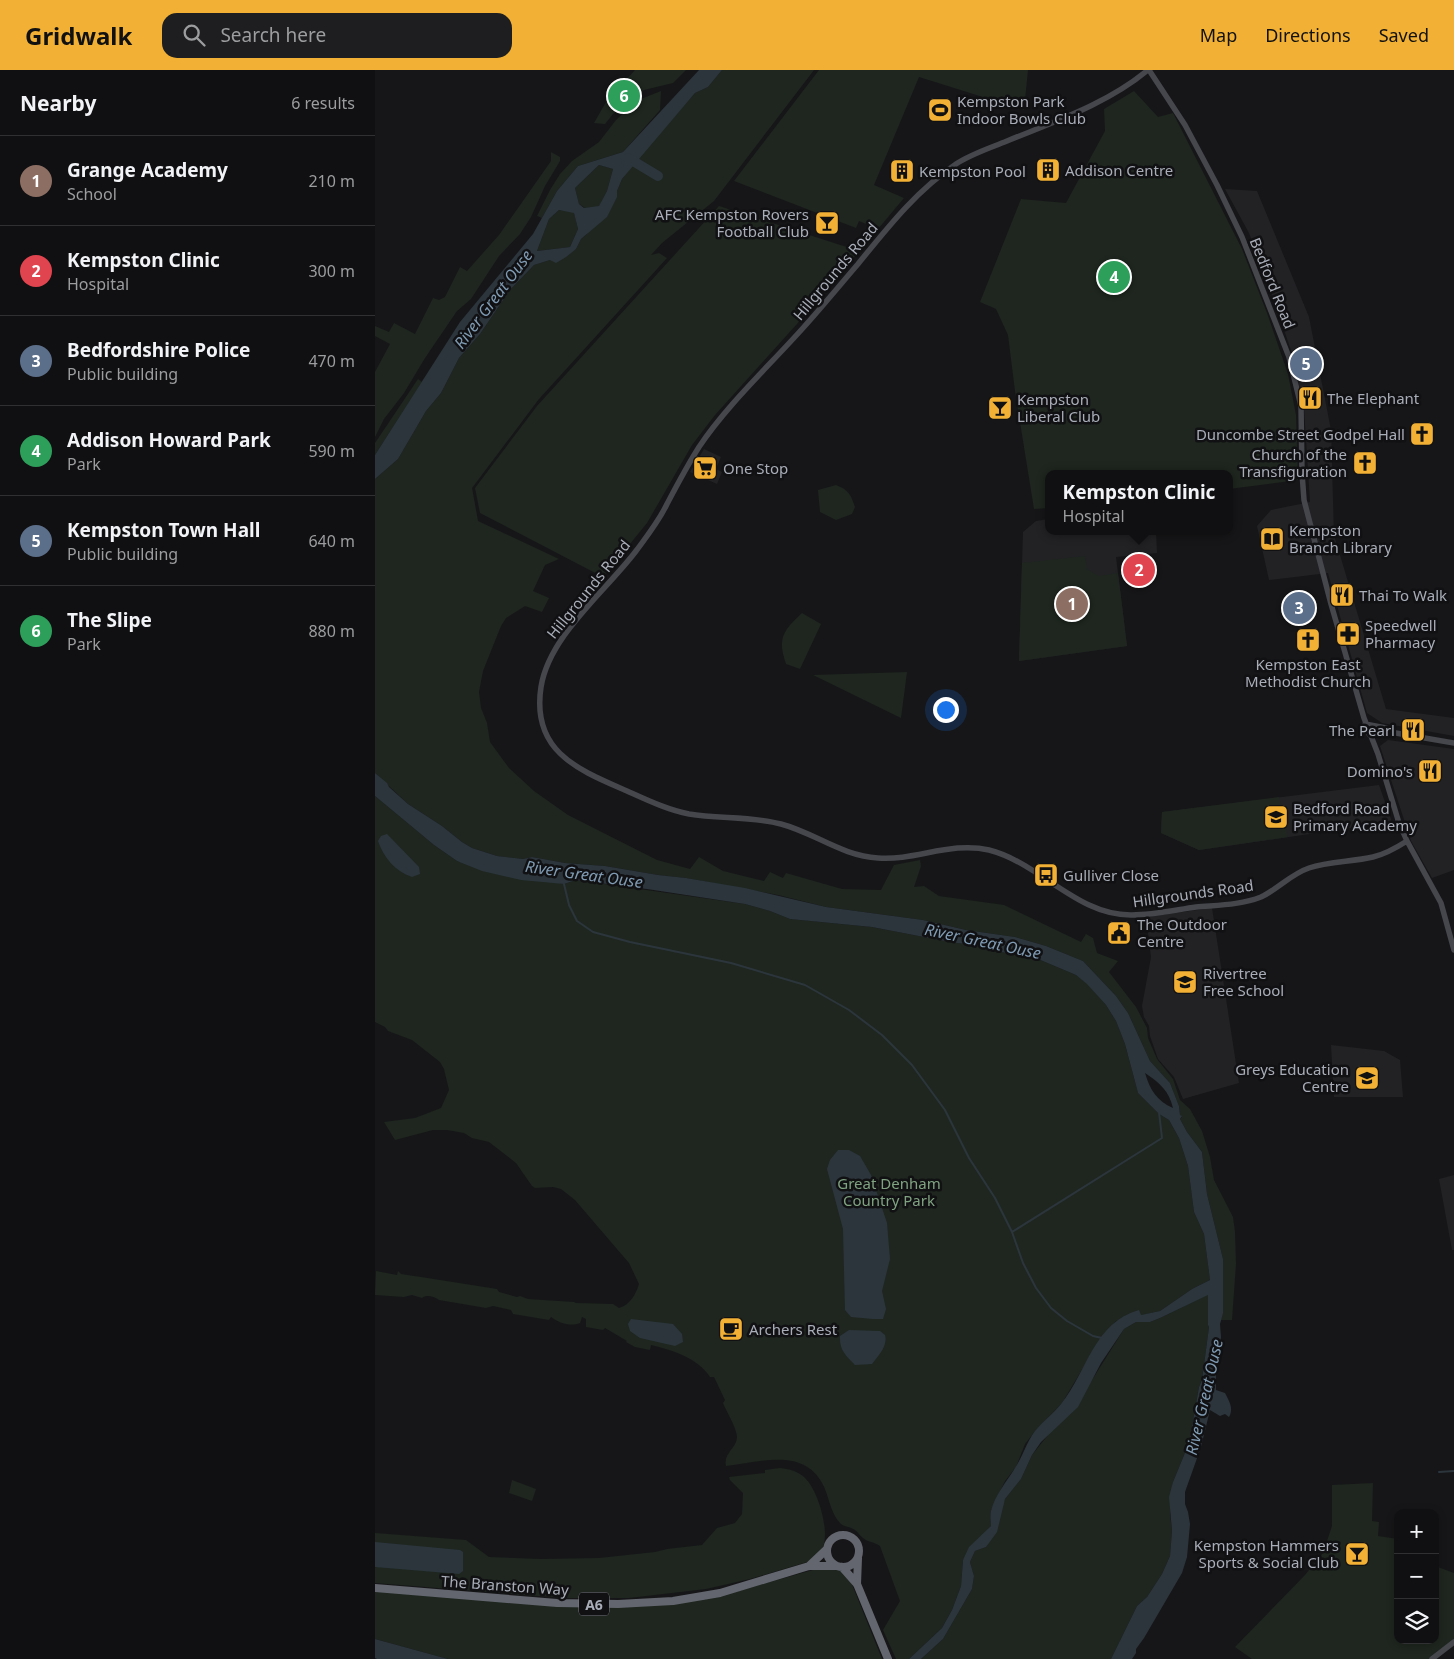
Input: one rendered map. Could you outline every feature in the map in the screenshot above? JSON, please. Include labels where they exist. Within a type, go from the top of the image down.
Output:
[{"type":"highway","points":[[857,1584],[839,1566],[831,1562],[827,1556],[827,1549],[834,1537],[839,1535],[849,1536],[857,1542],[859,1547],[857,1584],[869,1617],[888,1659]]},
{"type":"highway","name":"The Branston Way","points":[[809,1566],[827,1549]]},
{"type":"highway","points":[[839,1566],[849,1566],[858,1558]]},
{"type":"highway","name":"The Branston Way","points":[[375,1588],[557,1603],[618,1604],[673,1601],[720,1593],[809,1566],[839,1566]]},
{"type":"street","name":"Bedford Road","points":[[1149,70],[1185,125],[1217,185],[1242,237],[1289,357],[1301,406],[1302,484],[1306,508],[1331,604],[1365,724],[1378,754],[1394,810],[1407,842],[1441,903],[1454,950]]},
{"type":"street","name":"Hillgrounds Road","points":[[1149,70],[1122,90],[1097,104],[960,161],[914,198],[901,212],[835,291],[702,442],[653,527],[627,562],[561,639],[548,663],[541,686],[540,706],[543,725],[552,744],[572,765],[608,783],[674,810],[696,815],[779,824],[806,833],[837,849],[876,858],[890,859],[933,850],[984,849],[1014,860],[1097,910],[1117,914],[1142,914],[1254,900],[1272,891],[1303,870],[1321,865],[1372,858],[1407,842]]},
{"type":"street","points":[[1365,724],[1385,728],[1390,732]]},
{"type":"street","points":[[1369,734],[1390,732],[1454,743]]},
{"type":"street","points":[[1432,1659],[1454,1642]]},
{"type":"shaded area","points":[[1225,189],[1257,191],[1309,317],[1331,430],[1334,535],[1386,709],[1454,718],[1454,736],[1382,723],[1367,713],[1328,573],[1269,580],[1257,526],[1271,510],[1310,502],[1304,408],[1293,356],[1272,295],[1249,233]]},
{"type":"shaded area","points":[[704,449],[721,457],[716,469],[722,472],[717,484],[690,472]]},
{"type":"shaded area","points":[[1045,520],[1045,535],[1156,535],[1157,553],[1116,557],[1127,646],[1019,661],[1023,532],[1036,521]]},
{"type":"shaded area","points":[[1388,740],[1454,749],[1454,870],[1432,878],[1411,841],[1380,746]]},
{"type":"shaded area","name":"Bedford Road Primary Academy","points":[[1379,785],[1392,822],[1199,850],[1161,833],[1162,812]]},
{"type":"shaded area","name":"Rivertree Free School","points":[[1212,908],[1239,1083],[1183,1099],[1174,1077],[1158,1059],[1150,1036],[1149,1026],[1144,1017],[1142,1006],[1151,957],[1146,917]]},
{"type":"shaded area","name":"Greys Education Centre","points":[[1331,1045],[1384,1051],[1400,1060],[1403,1097],[1334,1097]]},
{"type":"shaded area","points":[[1454,1175],[1454,1250],[1452,1250],[1439,1179]]},
{"type":"green space","points":[[635,70],[686,70],[673,83],[644,90],[613,114],[605,124],[594,123],[606,102]]},
{"type":"green space","points":[[722,70],[814,70],[714,201],[662,243],[651,255],[659,253],[667,258],[539,399],[472,488],[478,521],[559,559],[545,565],[533,591],[549,598],[542,612],[525,606],[506,618],[483,671],[479,692],[490,742],[509,768],[534,791],[568,815],[657,860],[690,869],[699,857],[723,871],[764,881],[770,872],[783,878],[786,873],[842,889],[881,890],[894,865],[920,860],[921,866],[914,887],[924,886],[939,896],[1004,905],[1081,942],[1086,934],[1093,938],[1097,953],[1118,961],[1109,972],[1136,1007],[1147,1028],[1148,1038],[1157,1059],[1173,1079],[1180,1100],[1190,1109],[1202,1131],[1210,1157],[1214,1180],[1233,1217],[1236,1264],[1232,1320],[1221,1320],[1223,1259],[1207,1194],[1202,1152],[1180,1119],[1182,1117],[1179,1106],[1170,1083],[1150,1061],[1128,1013],[1116,996],[1083,961],[1046,946],[1015,937],[966,930],[923,920],[826,907],[778,895],[686,878],[532,857],[523,859],[497,856],[472,848],[462,842],[442,826],[408,804],[375,773],[375,479],[398,459],[426,411],[441,393],[459,358],[480,334],[510,290],[534,265],[576,249],[581,239],[587,234],[617,191],[622,179],[634,163],[695,93],[708,87]]},
{"type":"green space","points":[[819,70],[1028,70],[1024,110],[919,77],[874,185],[904,198],[878,229],[859,221],[856,228],[734,181]]},
{"type":"green space","points":[[661,91],[660,110],[623,152],[578,166],[557,191],[542,218],[537,216],[560,174],[572,161],[599,142],[616,120],[636,101]]},
{"type":"green space","points":[[1134,91],[1158,117],[1173,113],[1242,249],[1288,374],[1296,415],[1298,480],[1233,488],[1233,470],[1045,470],[1045,508],[1034,509],[1008,335],[996,309],[980,302],[1021,199],[1066,203],[1105,131],[1104,109]]},
{"type":"green space","points":[[551,152],[560,157],[560,161],[545,186],[531,217],[520,234],[499,256],[471,299],[457,311],[404,393],[384,419],[375,437],[375,372],[390,344],[375,336],[375,326],[389,332],[394,323],[415,334],[433,298],[439,300],[445,297],[460,267],[467,271],[499,235],[551,161]]},
{"type":"green space","points":[[599,165],[613,169],[607,191],[599,207],[585,208],[579,204],[575,188]]},
{"type":"green space","points":[[719,206],[859,251],[833,284],[715,415],[692,445],[647,523],[603,577],[480,513],[475,488],[537,406]]},
{"type":"green space","points":[[559,210],[574,212],[578,229],[570,247],[537,251],[549,219]]},
{"type":"green space","points":[[418,379],[422,382],[375,455],[375,443]]},
{"type":"green space","points":[[836,485],[849,493],[855,507],[852,514],[836,520],[820,512],[818,490]]},
{"type":"green space","points":[[1085,556],[1087,569],[1099,576],[1118,573],[1127,646],[1019,661],[1022,563]]},
{"type":"green space","points":[[802,613],[821,624],[800,669],[786,664],[782,641],[786,630]]},
{"type":"green space","points":[[907,672],[901,718],[813,675]]},
{"type":"green space","name":"Great Denham Country Park","points":[[375,796],[434,845],[457,861],[564,884],[576,880],[745,904],[790,919],[872,927],[980,946],[1038,959],[1076,975],[1087,983],[1106,1005],[1116,1021],[1125,1044],[1138,1093],[1159,1114],[1169,1120],[1179,1138],[1188,1166],[1194,1212],[1204,1234],[1210,1280],[1192,1289],[1160,1311],[1116,1321],[1101,1338],[1062,1403],[1025,1444],[1016,1467],[1005,1481],[991,1511],[991,1526],[963,1560],[961,1586],[952,1610],[942,1628],[909,1659],[896,1659],[883,1630],[900,1601],[880,1546],[865,1539],[853,1529],[844,1526],[838,1521],[825,1489],[817,1476],[807,1467],[795,1462],[782,1460],[726,1466],[726,1458],[737,1437],[735,1429],[723,1403],[725,1400],[714,1377],[710,1377],[705,1370],[692,1360],[676,1352],[651,1345],[650,1350],[635,1347],[605,1328],[603,1330],[586,1327],[586,1319],[582,1317],[580,1323],[569,1324],[561,1323],[551,1317],[549,1320],[513,1314],[511,1310],[493,1306],[486,1308],[439,1300],[431,1296],[422,1298],[412,1295],[404,1297],[375,1295],[376,1271],[397,1275],[398,1271],[401,1274],[497,1289],[499,1292],[528,1299],[613,1304],[619,1308],[632,1299],[639,1284],[629,1263],[575,1200],[561,1189],[553,1187],[535,1188],[532,1186],[516,1163],[489,1142],[472,1138],[464,1133],[447,1130],[433,1130],[395,1140],[384,1122],[415,1118],[441,1108],[449,1090],[444,1069],[440,1062],[412,1040],[388,1031],[385,1027],[375,1022]]},
{"type":"green space","points":[[1279,797],[1288,837],[1199,850],[1161,833],[1162,812]]},
{"type":"green space","points":[[1209,1294],[1209,1327],[1202,1380],[1199,1387],[1189,1443],[1173,1482],[1170,1514],[1172,1531],[1170,1556],[1162,1574],[1147,1597],[1137,1606],[1111,1659],[921,1659],[943,1639],[972,1589],[974,1576],[970,1562],[975,1551],[986,1547],[1005,1499],[1021,1479],[1032,1455],[1092,1380],[1124,1329],[1136,1322],[1150,1322],[1160,1318]]},
{"type":"green space","points":[[780,1468],[799,1474],[810,1484],[822,1512],[825,1533],[824,1542],[819,1553],[807,1562],[750,1579],[706,1589],[629,1598],[569,1598],[375,1583],[375,1533],[466,1540],[489,1557],[541,1559],[599,1558],[702,1545],[717,1528],[735,1523],[742,1514],[743,1493],[729,1477],[765,1473],[765,1470]]},
{"type":"green space","points":[[512,1480],[536,1489],[532,1501],[509,1493]]},
{"type":"green space","points":[[1373,1483],[1372,1521],[1379,1522],[1378,1536],[1394,1538],[1394,1644],[1439,1644],[1439,1567],[1454,1573],[1454,1639],[1429,1659],[1252,1659],[1235,1647],[1305,1575],[1323,1553],[1332,1526],[1332,1485]]},
{"type":"green space","points":[[820,1568],[843,1571],[851,1582],[882,1659],[448,1659],[375,1639],[375,1591],[554,1606],[724,1595]]},
{"type":"water","name":"River Great Ouse","points":[[699,70],[722,70],[708,87],[695,93],[622,179],[617,191],[617,197],[607,217],[581,239],[576,249],[566,257],[556,263],[550,260],[534,265],[510,290],[480,334],[459,358],[441,393],[426,411],[398,459],[375,479],[375,455],[460,322],[533,234],[557,191],[578,166],[623,152]],"holes":[[[599,165],[613,169],[607,191],[599,206],[584,208],[579,204],[575,188]],[[559,210],[574,213],[578,229],[570,247],[537,251],[549,219]]]},
{"type":"water","points":[[375,773],[408,804],[442,826],[462,842],[472,848],[497,856],[523,859],[532,857],[686,878],[745,888],[826,907],[923,920],[966,930],[1015,937],[1046,946],[1083,961],[1116,996],[1128,1013],[1150,1061],[1170,1083],[1179,1106],[1180,1115],[1182,1116],[1180,1119],[1202,1152],[1207,1194],[1223,1259],[1223,1313],[1220,1324],[1221,1337],[1216,1370],[1216,1390],[1225,1393],[1231,1408],[1229,1417],[1225,1414],[1220,1416],[1210,1410],[1201,1447],[1185,1492],[1185,1504],[1190,1524],[1187,1557],[1182,1573],[1136,1649],[1132,1659],[1111,1659],[1137,1606],[1147,1597],[1162,1574],[1170,1556],[1172,1531],[1169,1497],[1189,1443],[1199,1387],[1202,1380],[1209,1327],[1208,1295],[1160,1318],[1150,1322],[1136,1322],[1124,1329],[1101,1363],[1078,1407],[1041,1442],[1032,1455],[1021,1479],[1005,1499],[997,1532],[986,1547],[975,1551],[970,1562],[974,1576],[972,1589],[943,1639],[921,1659],[909,1659],[942,1628],[952,1610],[961,1586],[963,1560],[969,1547],[991,1526],[991,1511],[1001,1488],[1018,1463],[1038,1427],[1058,1408],[1070,1391],[1101,1337],[1111,1325],[1124,1316],[1139,1310],[1141,1315],[1160,1311],[1192,1289],[1210,1280],[1204,1234],[1194,1212],[1188,1166],[1179,1138],[1169,1120],[1159,1114],[1138,1093],[1125,1044],[1116,1021],[1106,1005],[1076,975],[1038,959],[980,946],[872,927],[790,919],[745,904],[647,889],[576,880],[564,884],[521,880],[482,871],[457,861],[434,845],[375,796]],"holes":[[[1145,1073],[1166,1092],[1173,1108],[1155,1094],[1149,1085]]]},
{"type":"water","points":[[387,834],[419,867],[420,874],[412,877],[400,871],[391,863],[383,853],[378,841],[381,836]]},
{"type":"water","points":[[838,1150],[849,1150],[860,1156],[871,1175],[887,1223],[890,1259],[882,1291],[886,1309],[883,1319],[851,1317],[845,1310],[843,1229],[827,1169],[830,1160]]},
{"type":"water","points":[[631,1319],[673,1324],[682,1334],[683,1342],[675,1346],[640,1338],[630,1331],[628,1324]]},
{"type":"water","points":[[849,1330],[880,1331],[885,1335],[884,1347],[872,1364],[855,1365],[844,1352],[840,1336]]},
{"type":"water","points":[[375,1542],[460,1550],[463,1552],[463,1571],[459,1574],[375,1567]]},
{"type":"water","points":[[375,1639],[448,1659],[377,1659],[375,1658]]},
{"type":"waterway","points":[[626,161],[628,158],[658,176]]},
{"type":"waterway","points":[[564,884],[569,905],[577,921],[593,932],[630,942],[731,963],[805,985],[849,1010],[882,1035],[912,1065],[945,1110],[969,1158],[995,1198],[1036,1288],[1051,1308],[1067,1321],[1093,1336],[1102,1338]]},
{"type":"waterway","points":[[1012,1232],[1162,1138],[1159,1112]]},
{"type":"waterway","points":[[1439,1472],[1454,1471]]},
{"type":"place","name":"The Slipe","points":[[624,96]]},
{"type":"place","name":"Kempston Park Indoor Bowls Club","points":[[940,110]]},
{"type":"place","name":"Addison Centre","points":[[1048,170]]},
{"type":"place","name":"Kempston Pool","points":[[902,171]]},
{"type":"place","name":"AFC Kempston Rovers Football Club","points":[[827,223]]},
{"type":"place","name":"Addison Howard Park","points":[[1114,277]]},
{"type":"place","name":"Kempston Town Hall","points":[[1306,364]]},
{"type":"place","name":"The Elephant","points":[[1310,398]]},
{"type":"place","name":"Kempston Liberal Club","points":[[1000,408]]},
{"type":"place","name":"Duncombe Street Godpel Hall","points":[[1422,434]]},
{"type":"place","name":"Church of the Transfiguration","points":[[1365,463]]},
{"type":"place","name":"One Stop","points":[[705,468]]},
{"type":"place","name":"Kempston Branch Library","points":[[1272,539]]},
{"type":"place","name":"Kempston Clinic","points":[[1139,570]]},
{"type":"place","name":"Thai To Walk","points":[[1342,595]]},
{"type":"place","name":"Grange Academy","points":[[1072,604]]},
{"type":"place","name":"Bedfordshire Police","points":[[1299,608]]},
{"type":"place","name":"Speedwell Pharmacy","points":[[1348,634]]},
{"type":"place","name":"Kempston East Methodist Church","points":[[1308,640]]},
{"type":"place","name":"The Pearl","points":[[1413,730]]},
{"type":"place","name":"Domino's","points":[[1430,771]]},
{"type":"place","name":"Bedford Road Primary Academy","points":[[1276,817]]},
{"type":"place","name":"Gulliver Close","points":[[1046,875]]},
{"type":"place","name":"The Outdoor Centre","points":[[1119,933]]},
{"type":"place","name":"Rivertree Free School","points":[[1185,982]]},
{"type":"place","name":"Greys Education Centre","points":[[1367,1078]]},
{"type":"place","name":"Archers Rest","points":[[731,1329]]},
{"type":"place","name":"Kempston Hammers Sports & Social Club","points":[[1357,1554]]}]
